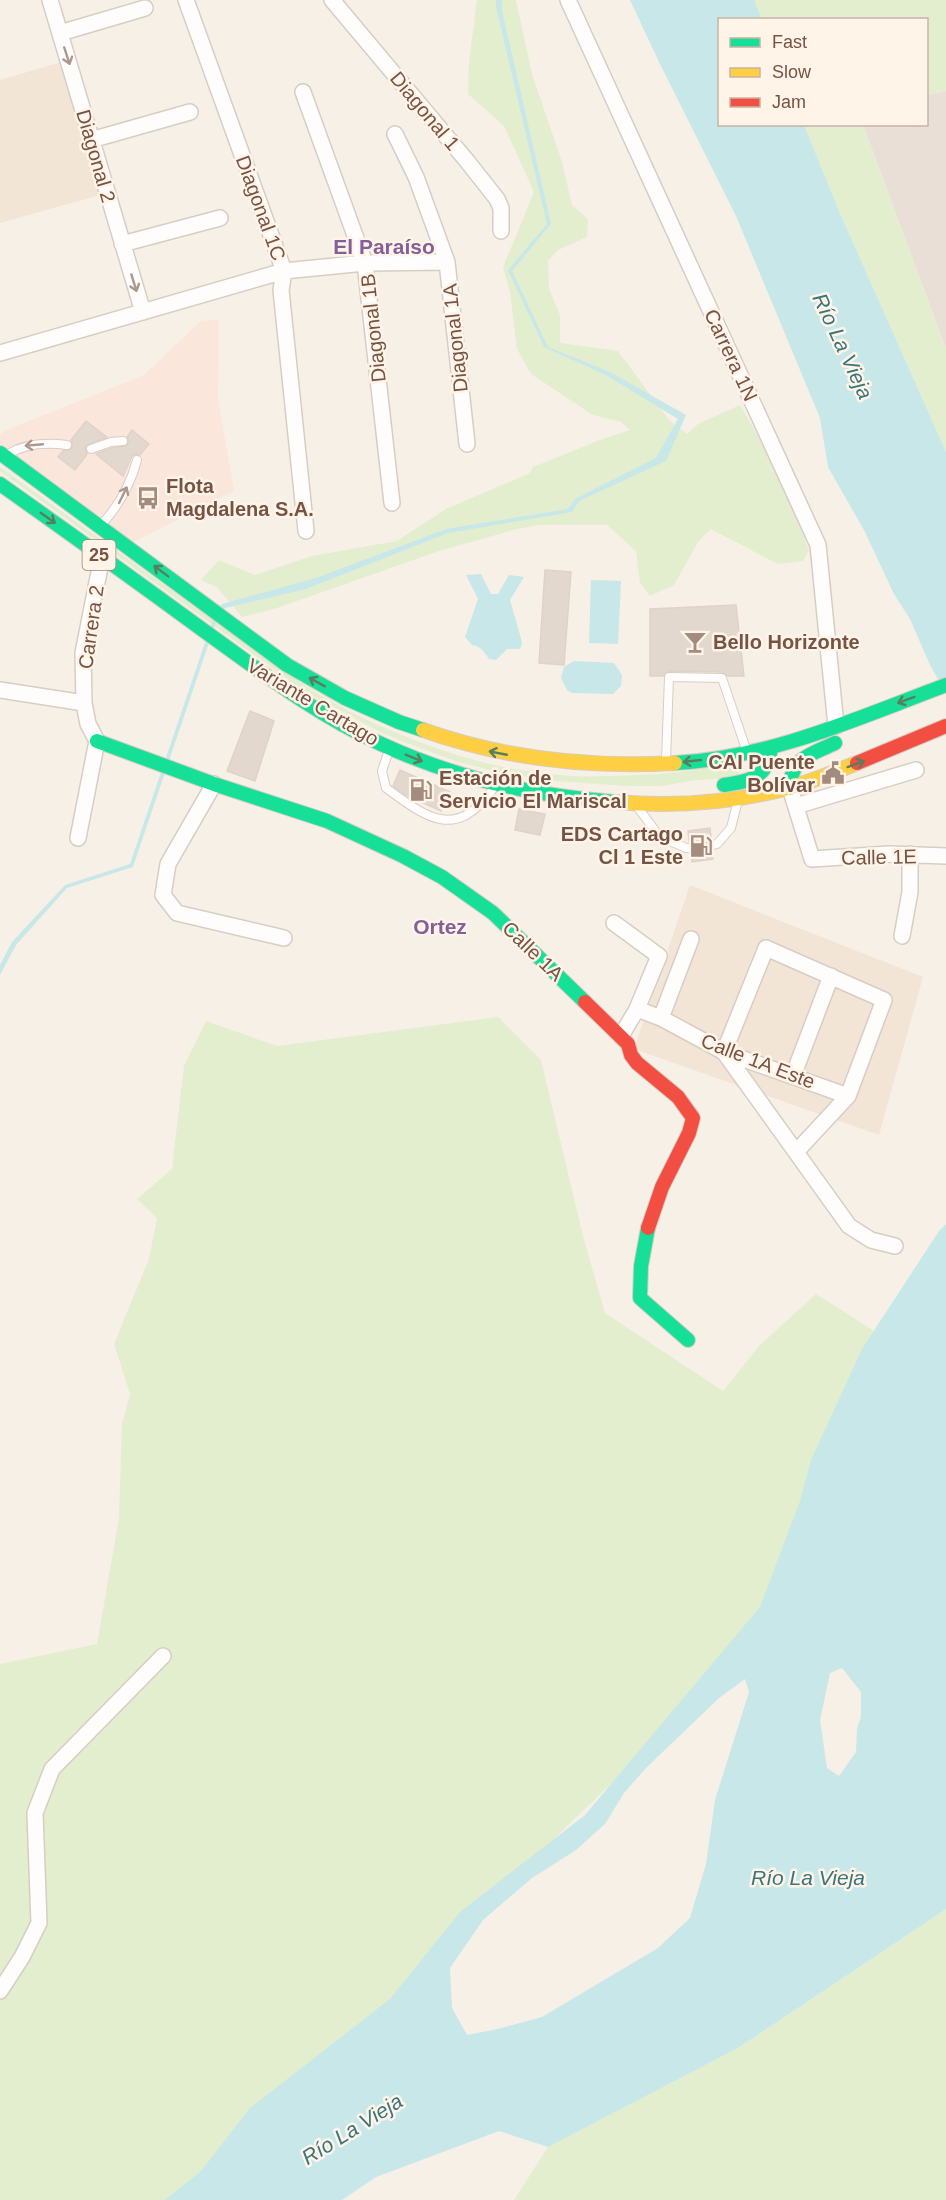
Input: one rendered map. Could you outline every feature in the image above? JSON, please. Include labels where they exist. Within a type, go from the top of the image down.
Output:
[{"type":"main road","name":"Variante Cartago","points":[[2,455],[291,668],[354,704],[431,735],[489,751],[559,763],[594,765],[665,764],[747,753],[794,741],[946,685]]},
{"type":"main road","name":"Variante Cartago","points":[[0,484],[298,698],[390,749],[460,775],[496,785],[565,798],[635,804],[740,797],[790,788],[883,754],[946,726]]},
{"type":"main road","points":[[790,788],[790,775],[796,764],[802,758],[834,744],[843,724]]},
{"type":"main road","name":"Calle 1A","points":[[97,741],[214,784],[327,821],[403,856],[442,878],[494,913],[621,1036],[628,1044],[631,1055],[637,1063],[678,1097],[693,1118],[691,1132],[669,1171],[650,1223],[639,1281],[640,1298],[688,1340]]},
{"type":"main road","points":[[705,801],[723,785],[754,780],[766,767],[771,755],[771,747]]},
{"type":"street","name":"Diagonal 2","points":[[50,0],[143,312]]},
{"type":"street","name":"Diagonal 1C","points":[[186,0],[284,271],[281,290],[306,531]]},
{"type":"street","name":"Diagonal 1","points":[[332,0],[497,199],[501,208],[501,231]]},
{"type":"street","name":"Carrera 1N","points":[[568,0],[818,544],[843,724]]},
{"type":"street","points":[[60,33],[144,8]]},
{"type":"street","name":"Diagonal 1B","points":[[303,92],[365,263],[392,503]]},
{"type":"street","points":[[91,140],[190,112]]},
{"type":"street","name":"Diagonal 1A","points":[[395,134],[416,177],[447,262],[467,444]]},
{"type":"street","points":[[122,244],[220,218]]},
{"type":"street","points":[[0,353],[284,271],[365,263],[447,262]]},
{"type":"street","name":"Carrera 2","points":[[97,741],[88,724],[84,703],[83,653],[102,557]]},
{"type":"street","points":[[0,690],[84,703]]},
{"type":"street","points":[[78,838],[97,741]]},
{"type":"street","points":[[790,788],[796,806],[916,770]]},
{"type":"street","points":[[214,784],[168,864],[163,895],[177,913],[284,938]]},
{"type":"street","name":"Calle 1E","points":[[796,806],[812,859],[910,854],[946,856]]},
{"type":"street","points":[[902,936],[910,892],[910,854]]},
{"type":"street","points":[[614,923],[659,956],[638,1009],[621,1036]]},
{"type":"street","points":[[661,1018],[691,939]]},
{"type":"street","points":[[796,1152],[848,1095],[884,1000],[766,948],[724,1052],[849,1226],[871,1240],[895,1246]]},
{"type":"street","points":[[793,1076],[831,976]]},
{"type":"street","name":"Calle 1A Este","points":[[638,1009],[661,1018],[724,1052],[848,1095]]},
{"type":"street","points":[[0,1991],[22,1957],[39,1923],[35,1813],[52,1769],[163,1656]]},
{"type":"lane","points":[[91,449],[111,442],[123,441]]},
{"type":"lane","points":[[2,455],[23,446],[57,443],[67,445]]},
{"type":"lane","points":[[100,526],[117,507],[137,460]]},
{"type":"lane","points":[[665,764],[669,677],[722,678],[747,753]]},
{"type":"lane","points":[[390,749],[382,771],[386,788],[429,817],[457,820],[481,805],[496,785]]},
{"type":"lane","points":[[712,845],[717,844],[731,828],[740,797]]},
{"type":"lane","points":[[635,804],[659,836],[690,848]]},
{"type":"shaded area","points":[[68,60],[107,193],[0,223],[0,80]]},
{"type":"shaded area","points":[[946,91],[946,349],[863,126],[928,126],[928,95]]},
{"type":"shaded area","points":[[219,319],[218,398],[234,491],[130,544],[0,446],[0,435],[6,430],[144,375],[201,321]]},
{"type":"shaded area","points":[[690,885],[923,977],[879,1135],[634,1049]]},
{"type":"green space","points":[[477,0],[516,0],[532,74],[562,162],[572,205],[588,219],[587,237],[558,250],[548,261],[549,289],[560,315],[560,343],[618,351],[669,420],[687,434],[698,424],[740,405],[778,476],[809,550],[803,561],[778,564],[711,529],[698,542],[674,585],[650,596],[640,583],[636,551],[607,525],[539,525],[439,551],[277,608],[242,617],[217,587],[201,580],[219,560],[255,575],[312,556],[397,541],[446,509],[530,473],[533,467],[630,430],[621,422],[593,415],[531,374],[517,349],[510,292],[503,267],[534,192],[504,126],[468,94],[469,62]]},
{"type":"green space","points":[[754,0],[946,0],[946,91],[928,95],[928,18],[762,18]]},
{"type":"green space","points":[[804,126],[863,126],[946,349],[946,452],[839,211]]},
{"type":"green space","points":[[0,467],[308,688],[341,707],[413,740],[490,764],[529,772],[568,776],[669,773],[728,762],[736,764],[740,771],[736,778],[696,780],[662,786],[556,781],[514,776],[458,762],[404,742],[380,732],[304,691],[0,471]]},
{"type":"green space","points":[[498,1017],[541,1060],[583,1236],[605,1313],[723,1391],[759,1346],[816,1294],[885,1338],[798,1545],[707,1691],[472,1918],[264,2140],[188,2200],[0,2200],[0,1664],[97,1644],[119,1518],[122,1424],[130,1394],[114,1344],[149,1259],[157,1218],[137,1199],[172,1169],[184,1066],[206,1021],[277,1046]]},
{"type":"green space","points":[[946,1909],[946,2200],[514,2200],[548,2147],[738,2048]]},
{"type":"water","points":[[496,0],[502,0],[502,11],[551,224],[512,271],[548,347],[610,372],[686,415],[666,461],[579,501],[572,512],[448,533],[306,589],[225,608],[218,616],[133,867],[67,888],[16,945],[0,975],[0,965],[12,942],[65,885],[130,864],[215,613],[222,604],[316,578],[446,529],[568,509],[575,499],[656,458],[678,419],[606,375],[544,347],[508,270],[547,224]]},
{"type":"water","name":"Río La Vieja","points":[[630,0],[754,0],[762,18],[718,18],[718,126],[804,126],[839,211],[946,452],[946,693],[930,665],[910,619],[894,594],[864,530],[828,467],[820,418],[736,216]]},
{"type":"water","points":[[481,574],[491,594],[498,594],[509,575],[524,577],[510,600],[522,642],[521,647],[507,649],[496,660],[489,659],[482,650],[472,645],[465,637],[478,599],[466,575]]},
{"type":"water","points":[[591,580],[621,581],[618,644],[589,643]]},
{"type":"water","points":[[574,661],[614,663],[622,675],[621,686],[613,694],[572,693],[567,690],[561,678],[564,667]]},
{"type":"water","name":"Río La Vieja","points":[[946,1224],[946,1909],[738,2048],[548,2147],[499,2131],[376,2177],[342,2200],[165,2200],[201,2171],[250,2108],[390,1999],[460,1912],[585,1815],[760,1607],[800,1501],[811,1460],[862,1349],[939,1231]],"holes":[[[842,1668],[861,1692],[861,1717],[857,1729],[856,1752],[839,1776],[827,1768],[820,1720],[830,1673]],[[745,1679],[749,1692],[715,1800],[706,1864],[690,1918],[658,1948],[542,2017],[467,2035],[452,2008],[450,1968],[483,1920],[532,1878],[576,1850],[605,1824],[624,1793],[646,1768],[719,1698]]]},
{"type":"building","points":[[86,421],[107,437],[87,445],[85,448],[87,454],[75,470],[58,457],[63,451],[71,449],[73,445],[71,440]]},
{"type":"building","points":[[132,430],[149,444],[140,455],[132,456],[123,476],[96,454],[126,446],[129,441],[127,437]]},
{"type":"building","points":[[545,570],[571,572],[564,665],[539,663]]},
{"type":"building","name":"Bello Horizonte","points":[[736,605],[744,676],[728,676],[722,672],[669,671],[663,676],[650,676],[650,609]]},
{"type":"building","points":[[250,711],[274,721],[255,781],[227,771]]},
{"type":"building","name":"Estación de Servicio El Mariscal","points":[[400,770],[450,792],[441,811],[406,795],[393,786]]},
{"type":"building","points":[[519,809],[545,814],[540,835],[515,830]]},
{"type":"building","name":"EDS Cartago Cl 1 Este","points":[[710,828],[711,839],[706,846],[712,851],[713,859],[692,862],[691,854],[696,847],[689,842],[688,831]]},
{"type":"traffic: fast","points":[[0,453],[287,665],[345,698],[423,730]]},
{"type":"traffic: fast","points":[[0,484],[267,676],[355,732],[436,766],[494,783],[554,795],[615,802]]},
{"type":"traffic: fast","points":[[675,763],[710,760],[779,745],[847,723],[946,685]]},
{"type":"traffic: fast","points":[[97,741],[214,784],[327,821],[403,856],[442,877],[493,913],[585,1002]]},
{"type":"traffic: fast","points":[[790,788],[791,778],[798,763],[810,754],[835,743]]},
{"type":"traffic: fast","points":[[724,785],[742,782],[762,772],[771,747]]},
{"type":"traffic: fast","points":[[648,1228],[641,1266],[640,1298],[688,1340]]},
{"type":"traffic: slow","points":[[423,730],[516,755],[610,764],[675,763]]},
{"type":"traffic: slow","points":[[615,802],[682,804],[748,797],[799,785],[857,763]]},
{"type":"traffic: jam","points":[[857,763],[946,726]]},
{"type":"traffic: jam","points":[[585,1002],[628,1044],[631,1055],[637,1063],[678,1097],[693,1118],[689,1133],[662,1187],[648,1228]]},
{"type":"place","name":"Flota Magdalena S.A.","points":[[148,498]]},
{"type":"place","name":"Bello Horizonte","points":[[695,642]]},
{"type":"place","name":"CAI Puente Bolívar","points":[[833,773]]},
{"type":"place","name":"Estación de Servicio El Mariscal","points":[[421,790]]},
{"type":"place","name":"EDS Cartago Cl 1 Este","points":[[701,846]]},
{"type":"district","name":"El Paraíso","points":[[384,246]]},
{"type":"district","name":"Ortez","points":[[440,926]]}]
